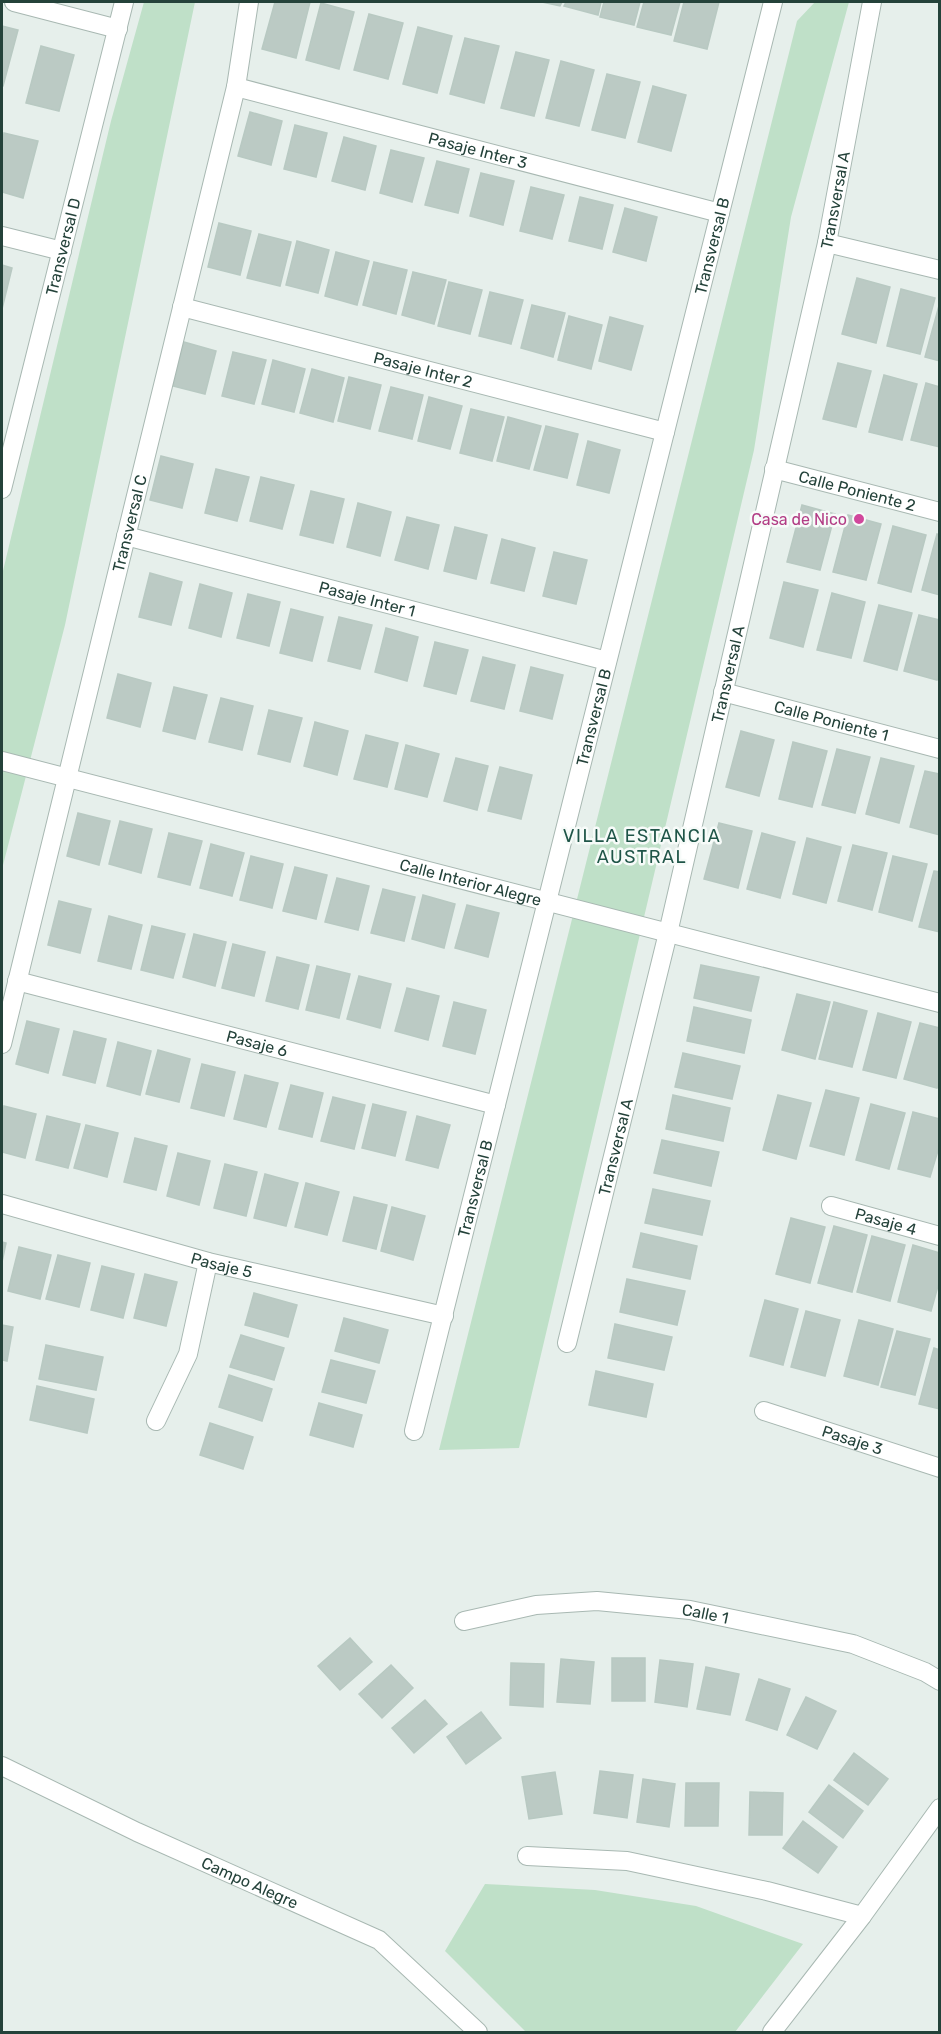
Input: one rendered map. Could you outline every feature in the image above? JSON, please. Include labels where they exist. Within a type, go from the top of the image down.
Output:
[{"type":"street","points":[[14,2],[118,29]]},
{"type":"street","name":"Transversal D","points":[[2,489],[124,2]]},
{"type":"street","name":"Transversal C","points":[[2,1044],[236,87],[249,2]]},
{"type":"street","name":"Transversal B","points":[[414,1431],[773,2]]},
{"type":"street","name":"Transversal A","points":[[567,1343],[668,933],[827,243],[872,2]]},
{"type":"street","name":"Pasaje Inter 3","points":[[236,87],[720,213]]},
{"type":"street","points":[[2,236],[62,251]]},
{"type":"street","points":[[827,243],[939,270]]},
{"type":"street","name":"Pasaje Inter 2","points":[[182,307],[665,432]]},
{"type":"street","name":"Calle Poniente 2","points":[[774,469],[939,512]]},
{"type":"street","name":"Pasaje Inter 1","points":[[126,536],[607,661]]},
{"type":"street","name":"Calle Poniente 1","points":[[723,692],[939,748]]},
{"type":"street","name":"Calle Interior Alegre","points":[[2,761],[939,1003]]},
{"type":"street","name":"Pasaje 6","points":[[17,981],[496,1105]]},
{"type":"street","name":"Pasaje 5","points":[[2,1204],[208,1262],[444,1316]]},
{"type":"street","name":"Pasaje 4","points":[[831,1206],[939,1236]]},
{"type":"street","points":[[156,1421],[188,1354],[208,1262]]},
{"type":"street","name":"Pasaje 3","points":[[764,1411],[939,1468]]},
{"type":"street","name":"Calle 1","points":[[464,1621],[536,1605],[597,1601],[690,1610],[853,1644],[925,1672],[939,1681]]},
{"type":"street","name":"Campo Alegre","points":[[2,1766],[137,1832],[379,1940],[478,2032]]},
{"type":"street","points":[[772,2032],[862,1916],[939,1808]]},
{"type":"street","points":[[527,1857],[627,1861],[767,1891],[862,1916]]},
{"type":"green space","points":[[144,2],[195,2],[65,625],[2,869],[2,575],[111,121]]},
{"type":"green space","points":[[815,2],[849,2],[791,217],[754,450],[519,1448],[439,1450],[797,21]]},
{"type":"green space","points":[[485,1884],[595,1890],[696,1906],[803,1944],[735,2032],[526,2032],[445,1951]]},
{"type":"building","points":[[275,2],[310,2],[296,58],[262,49]]},
{"type":"building","points":[[542,2],[562,2],[560,6]]},
{"type":"building","points":[[566,2],[601,2],[598,15],[564,6]]},
{"type":"building","points":[[604,2],[640,2],[634,25],[600,17]]},
{"type":"building","points":[[644,2],[680,2],[671,35],[637,27]]},
{"type":"building","points":[[684,2],[719,2],[707,49],[674,41]]},
{"type":"building","points":[[321,3],[354,12],[339,69],[306,60]]},
{"type":"building","points":[[369,14],[403,23],[388,79],[354,70]]},
{"type":"building","points":[[2,26],[18,30],[3,86],[2,86]]},
{"type":"building","points":[[418,27],[452,36],[437,93],[403,84]]},
{"type":"building","points":[[465,38],[499,46],[484,103],[450,94]]},
{"type":"building","points":[[41,46],[74,55],[59,111],[26,103]]},
{"type":"building","points":[[516,52],[549,60],[534,116],[501,108]]},
{"type":"building","points":[[561,61],[594,70],[579,126],[546,118]]},
{"type":"building","points":[[607,74],[640,82],[625,138],[592,130]]},
{"type":"building","points":[[653,86],[686,95],[671,151],[638,142]]},
{"type":"building","points":[[250,112],[282,121],[271,165],[238,156]]},
{"type":"building","points":[[295,125],[327,133],[316,177],[284,169]]},
{"type":"building","points":[[4,133],[38,141],[23,198],[2,192]]},
{"type":"building","points":[[344,137],[376,146],[365,190],[332,181]]},
{"type":"building","points":[[391,150],[424,158],[412,202],[380,193]]},
{"type":"building","points":[[437,161],[469,169],[458,213],[425,205]]},
{"type":"building","points":[[481,173],[514,181],[503,225],[470,216]]},
{"type":"building","points":[[531,187],[564,195],[552,239],[520,231]]},
{"type":"building","points":[[580,197],[613,205],[602,249],[569,241]]},
{"type":"building","points":[[625,208],[657,217],[646,261],[613,252]]},
{"type":"building","points":[[219,223],[251,231],[240,275],[208,267]]},
{"type":"building","points":[[259,234],[291,242],[280,286],[247,278]]},
{"type":"building","points":[[297,241],[329,250],[318,293],[286,285]]},
{"type":"building","points":[[336,252],[369,261],[357,305],[325,296]]},
{"type":"building","points":[[374,262],[407,270],[396,314],[363,305]]},
{"type":"building","points":[[2,265],[12,268],[2,309]]},
{"type":"building","points":[[413,272],[446,280],[434,324],[402,315]]},
{"type":"building","points":[[857,278],[890,287],[876,343],[842,334]]},
{"type":"building","points":[[449,282],[482,290],[470,334],[438,326]]},
{"type":"building","points":[[901,289],[935,298],[920,354],[887,346]]},
{"type":"building","points":[[490,292],[523,300],[511,344],[479,336]]},
{"type":"building","points":[[940,302],[940,361],[925,357]]},
{"type":"building","points":[[532,305],[565,313],[553,357],[521,348]]},
{"type":"building","points":[[569,316],[602,325],[591,369],[558,360]]},
{"type":"building","points":[[610,317],[643,326],[631,370],[599,361]]},
{"type":"building","points":[[184,342],[216,351],[205,394],[173,386]]},
{"type":"building","points":[[233,352],[266,360],[254,404],[222,396]]},
{"type":"building","points":[[273,360],[305,369],[294,412],[262,404]]},
{"type":"building","points":[[838,363],[871,371],[856,427],[823,419]]},
{"type":"building","points":[[312,369],[344,378],[333,422],[300,413]]},
{"type":"building","points":[[884,375],[917,384],[902,440],[869,432]]},
{"type":"building","points":[[349,377],[381,385],[370,429],[338,421]]},
{"type":"building","points":[[926,383],[940,387],[940,447],[911,440]]},
{"type":"building","points":[[391,387],[423,395],[412,439],[379,431]]},
{"type":"building","points":[[429,397],[462,406],[450,449],[418,441]]},
{"type":"building","points":[[471,409],[504,417],[492,461],[460,453]]},
{"type":"building","points":[[508,417],[541,426],[529,469],[497,461]]},
{"type":"building","points":[[546,426],[578,434],[567,478],[534,470]]},
{"type":"building","points":[[588,441],[620,450],[609,493],[577,485]]},
{"type":"building","points":[[161,456],[193,464],[182,508],[150,500]]},
{"type":"building","points":[[216,469],[249,477],[237,521],[205,513]]},
{"type":"building","points":[[261,477],[294,485],[282,529],[250,521]]},
{"type":"building","points":[[311,491],[344,499],[333,543],[300,535]]},
{"type":"building","points":[[358,503],[391,512],[380,556],[347,547]]},
{"type":"building","points":[[802,505],[835,514],[820,570],[787,562]]},
{"type":"building","points":[[848,515],[881,524],[866,580],[833,572]]},
{"type":"building","points":[[407,517],[439,525],[428,569],[395,560]]},
{"type":"building","points":[[893,526],[926,535],[911,592],[878,583]]},
{"type":"building","points":[[455,527],[487,535],[476,579],[444,571]]},
{"type":"building","points":[[937,534],[940,535],[940,595],[922,590]]},
{"type":"building","points":[[502,539],[535,548],[524,591],[491,583]]},
{"type":"building","points":[[554,552],[587,560],[576,604],[543,596]]},
{"type":"building","points":[[150,573],[182,582],[171,625],[139,617]]},
{"type":"building","points":[[784,582],[818,590],[803,647],[770,638]]},
{"type":"building","points":[[200,584],[232,593],[221,637],[189,628]]},
{"type":"building","points":[[832,593],[865,602],[851,658],[817,650]]},
{"type":"building","points":[[248,594],[280,602],[269,646],[237,638]]},
{"type":"building","points":[[879,605],[912,613],[897,670],[864,661]]},
{"type":"building","points":[[291,609],[323,617],[312,661],[280,653]]},
{"type":"building","points":[[919,615],[940,620],[940,672],[937,680],[904,671]]},
{"type":"building","points":[[339,617],[372,625],[360,669],[328,661]]},
{"type":"building","points":[[386,628],[418,637],[407,681],[375,672]]},
{"type":"building","points":[[435,642],[468,650],[456,694],[424,686]]},
{"type":"building","points":[[483,657],[515,665],[504,709],[471,701]]},
{"type":"building","points":[[531,667],[563,675],[552,719],[520,711]]},
{"type":"building","points":[[118,674],[151,683],[140,727],[107,718]]},
{"type":"building","points":[[174,687],[207,695],[195,739],[163,731]]},
{"type":"building","points":[[221,698],[253,706],[242,750],[209,742]]},
{"type":"building","points":[[269,710],[302,718],[290,762],[258,754]]},
{"type":"building","points":[[315,722],[348,731],[337,775],[304,766]]},
{"type":"building","points":[[741,731],[774,740],[759,796],[726,787]]},
{"type":"building","points":[[366,735],[398,743],[387,787],[354,779]]},
{"type":"building","points":[[793,742],[827,751],[812,807],[779,799]]},
{"type":"building","points":[[406,745],[439,754],[427,797],[395,789]]},
{"type":"building","points":[[837,749],[870,757],[855,813],[822,805]]},
{"type":"building","points":[[456,758],[488,766],[477,810],[444,801]]},
{"type":"building","points":[[881,758],[914,766],[899,823],[866,814]]},
{"type":"building","points":[[500,767],[532,775],[521,819],[488,811]]},
{"type":"building","points":[[925,771],[940,774],[940,835],[910,827]]},
{"type":"building","points":[[78,813],[110,821],[99,865],[67,856]]},
{"type":"building","points":[[120,821],[152,829],[141,873],[109,864]]},
{"type":"building","points":[[719,823],[752,831],[738,888],[704,879]]},
{"type":"building","points":[[169,833],[202,841],[190,885],[158,877]]},
{"type":"building","points":[[762,833],[795,842],[780,898],[747,889]]},
{"type":"building","points":[[807,838],[841,847],[826,903],[793,894]]},
{"type":"building","points":[[211,844],[244,853],[232,896],[200,888]]},
{"type":"building","points":[[853,845],[887,853],[872,910],[838,901]]},
{"type":"building","points":[[251,856],[283,864],[272,908],[240,900]]},
{"type":"building","points":[[893,856],[927,864],[912,921],[879,912]]},
{"type":"building","points":[[295,867],[327,875],[316,919],[283,911]]},
{"type":"building","points":[[934,871],[940,872],[940,932],[919,927]]},
{"type":"building","points":[[337,878],[369,886],[358,930],[325,922]]},
{"type":"building","points":[[383,889],[415,897],[404,941],[371,933]]},
{"type":"building","points":[[423,895],[455,904],[444,948],[412,939]]},
{"type":"building","points":[[59,901],[91,909],[80,953],[48,945]]},
{"type":"building","points":[[467,905],[499,913],[488,957],[455,948]]},
{"type":"building","points":[[109,916],[142,925],[131,969],[98,961]]},
{"type":"building","points":[[152,926],[185,934],[173,978],[141,970]]},
{"type":"building","points":[[194,934],[226,942],[215,986],[183,977]]},
{"type":"building","points":[[233,944],[265,952],[254,996],[222,988]]},
{"type":"building","points":[[277,957],[309,965],[298,1009],[266,1001]]},
{"type":"building","points":[[701,965],[759,977],[751,1011],[694,998]]},
{"type":"building","points":[[317,966],[350,974],[339,1018],[306,1010]]},
{"type":"building","points":[[359,976],[391,984],[380,1028],[347,1019]]},
{"type":"building","points":[[407,988],[439,996],[428,1040],[395,1031]]},
{"type":"building","points":[[797,994],[830,1002],[815,1059],[782,1050]]},
{"type":"building","points":[[454,1002],[486,1010],[475,1054],[443,1046]]},
{"type":"building","points":[[834,1002],[867,1011],[852,1067],[819,1059]]},
{"type":"building","points":[[694,1007],[751,1020],[744,1053],[687,1041]]},
{"type":"building","points":[[878,1013],[911,1022],[896,1078],[863,1070]]},
{"type":"building","points":[[27,1021],[59,1029],[48,1073],[16,1064]]},
{"type":"building","points":[[920,1023],[940,1028],[940,1080],[937,1088],[904,1079]]},
{"type":"building","points":[[74,1031],[106,1039],[95,1083],[63,1075]]},
{"type":"building","points":[[118,1042],[151,1051],[140,1095],[107,1086]]},
{"type":"building","points":[[158,1050],[190,1059],[179,1102],[146,1094]]},
{"type":"building","points":[[683,1053],[740,1066],[732,1099],[675,1087]]},
{"type":"building","points":[[202,1064],[235,1072],[224,1116],[191,1108]]},
{"type":"building","points":[[245,1075],[278,1083],[266,1127],[234,1119]]},
{"type":"building","points":[[291,1085],[323,1093],[312,1137],[279,1129]]},
{"type":"building","points":[[826,1090],[859,1098],[844,1155],[810,1146]]},
{"type":"building","points":[[673,1095],[730,1108],[723,1141],[666,1129]]},
{"type":"building","points":[[778,1095],[811,1103],[796,1159],[763,1150]]},
{"type":"building","points":[[333,1097],[365,1105],[354,1149],[321,1141]]},
{"type":"building","points":[[373,1104],[406,1112],[395,1156],[362,1148]]},
{"type":"building","points":[[871,1104],[905,1113],[889,1169],[856,1160]]},
{"type":"building","points":[[4,1106],[36,1114],[25,1158],[2,1152]]},
{"type":"building","points":[[913,1112],[940,1119],[940,1144],[930,1177],[898,1169]]},
{"type":"building","points":[[47,1116],[80,1124],[68,1168],[36,1160]]},
{"type":"building","points":[[417,1116],[450,1125],[438,1168],[406,1160]]},
{"type":"building","points":[[86,1125],[118,1133],[107,1177],[74,1168]]},
{"type":"building","points":[[135,1138],[167,1146],[156,1190],[124,1182]]},
{"type":"building","points":[[662,1140],[719,1152],[711,1186],[654,1173]]},
{"type":"building","points":[[178,1153],[210,1161],[199,1205],[167,1196]]},
{"type":"building","points":[[225,1164],[257,1172],[246,1216],[214,1208]]},
{"type":"building","points":[[265,1174],[298,1183],[286,1226],[254,1218]]},
{"type":"building","points":[[306,1183],[339,1192],[327,1235],[295,1227]]},
{"type":"building","points":[[653,1189],[710,1201],[702,1235],[645,1223]]},
{"type":"building","points":[[354,1197],[387,1205],[376,1249],[343,1241]]},
{"type":"building","points":[[392,1207],[425,1216],[413,1260],[381,1251]]},
{"type":"building","points":[[791,1218],[825,1227],[810,1283],[776,1274]]},
{"type":"building","points":[[834,1226],[867,1235],[852,1292],[818,1283]]},
{"type":"building","points":[[641,1233],[697,1246],[690,1279],[633,1267]]},
{"type":"building","points":[[872,1236],[905,1245],[890,1301],[857,1292]]},
{"type":"building","points":[[2,1242],[6,1243],[2,1262]]},
{"type":"building","points":[[913,1245],[940,1253],[940,1279],[931,1311],[898,1302]]},
{"type":"building","points":[[19,1247],[51,1255],[40,1299],[8,1291]]},
{"type":"building","points":[[58,1255],[90,1263],[79,1307],[46,1299]]},
{"type":"building","points":[[102,1266],[134,1274],[123,1318],[91,1310]]},
{"type":"building","points":[[145,1274],[177,1282],[166,1326],[134,1318]]},
{"type":"building","points":[[627,1279],[685,1291],[677,1325],[620,1312]]},
{"type":"building","points":[[254,1293],[297,1305],[288,1337],[245,1325]]},
{"type":"building","points":[[765,1300],[798,1309],[783,1365],[750,1356]]},
{"type":"building","points":[[806,1311],[840,1320],[825,1376],[791,1367]]},
{"type":"building","points":[[344,1318],[388,1330],[379,1363],[335,1351]]},
{"type":"building","points":[[859,1320],[893,1329],[878,1385],[844,1376]]},
{"type":"building","points":[[615,1324],[672,1337],[664,1370],[608,1358]]},
{"type":"building","points":[[2,1325],[13,1327],[7,1361],[2,1360]]},
{"type":"building","points":[[897,1331],[930,1339],[915,1395],[881,1387]]},
{"type":"building","points":[[241,1335],[284,1348],[274,1380],[230,1367]]},
{"type":"building","points":[[46,1345],[103,1357],[96,1390],[39,1379]]},
{"type":"building","points":[[934,1348],[940,1350],[940,1409],[919,1404]]},
{"type":"building","points":[[331,1360],[375,1371],[366,1403],[322,1392]]},
{"type":"building","points":[[596,1371],[653,1384],[646,1417],[589,1405]]},
{"type":"building","points":[[229,1375],[272,1389],[262,1421],[219,1407]]},
{"type":"building","points":[[37,1386],[94,1399],[87,1433],[30,1420]]},
{"type":"building","points":[[319,1403],[362,1415],[353,1447],[310,1435]]},
{"type":"building","points":[[210,1423],[253,1437],[243,1469],[200,1455]]},
{"type":"building","points":[[350,1638],[372,1662],[340,1690],[318,1666]]},
{"type":"building","points":[[612,1658],[645,1658],[645,1701],[612,1701]]},
{"type":"building","points":[[561,1659],[594,1662],[590,1704],[557,1702]]},
{"type":"building","points":[[660,1660],[693,1664],[687,1707],[655,1702]]},
{"type":"building","points":[[511,1663],[544,1664],[543,1707],[510,1705]]},
{"type":"building","points":[[391,1665],[413,1688],[382,1718],[359,1694]]},
{"type":"building","points":[[706,1667],[739,1674],[730,1715],[697,1709]]},
{"type":"building","points":[[759,1679],[790,1689],[777,1730],[746,1720]]},
{"type":"building","points":[[806,1697],[836,1711],[817,1749],[787,1735]]},
{"type":"building","points":[[425,1700],[447,1724],[414,1753],[392,1728]]},
{"type":"building","points":[[481,1712],[501,1738],[466,1764],[447,1737]]},
{"type":"building","points":[[854,1753],[888,1779],[868,1805],[834,1780]]},
{"type":"building","points":[[600,1771],[633,1775],[627,1818],[594,1813]]},
{"type":"building","points":[[555,1772],[562,1814],[529,1819],[522,1777]]},
{"type":"building","points":[[643,1779],[675,1784],[669,1827],[637,1822]]},
{"type":"building","points":[[686,1783],[719,1783],[718,1826],[685,1826]]},
{"type":"building","points":[[829,1785],[863,1811],[843,1838],[809,1812]]},
{"type":"building","points":[[750,1792],[783,1793],[782,1835],[749,1835]]},
{"type":"building","points":[[803,1821],[837,1847],[818,1873],[783,1848]]},
{"type":"place","name":"Casa de Nico","points":[[859,519]]},
{"type":"district","name":"VILLA ESTANCIA AUSTRAL","points":[[642,846]]}]
